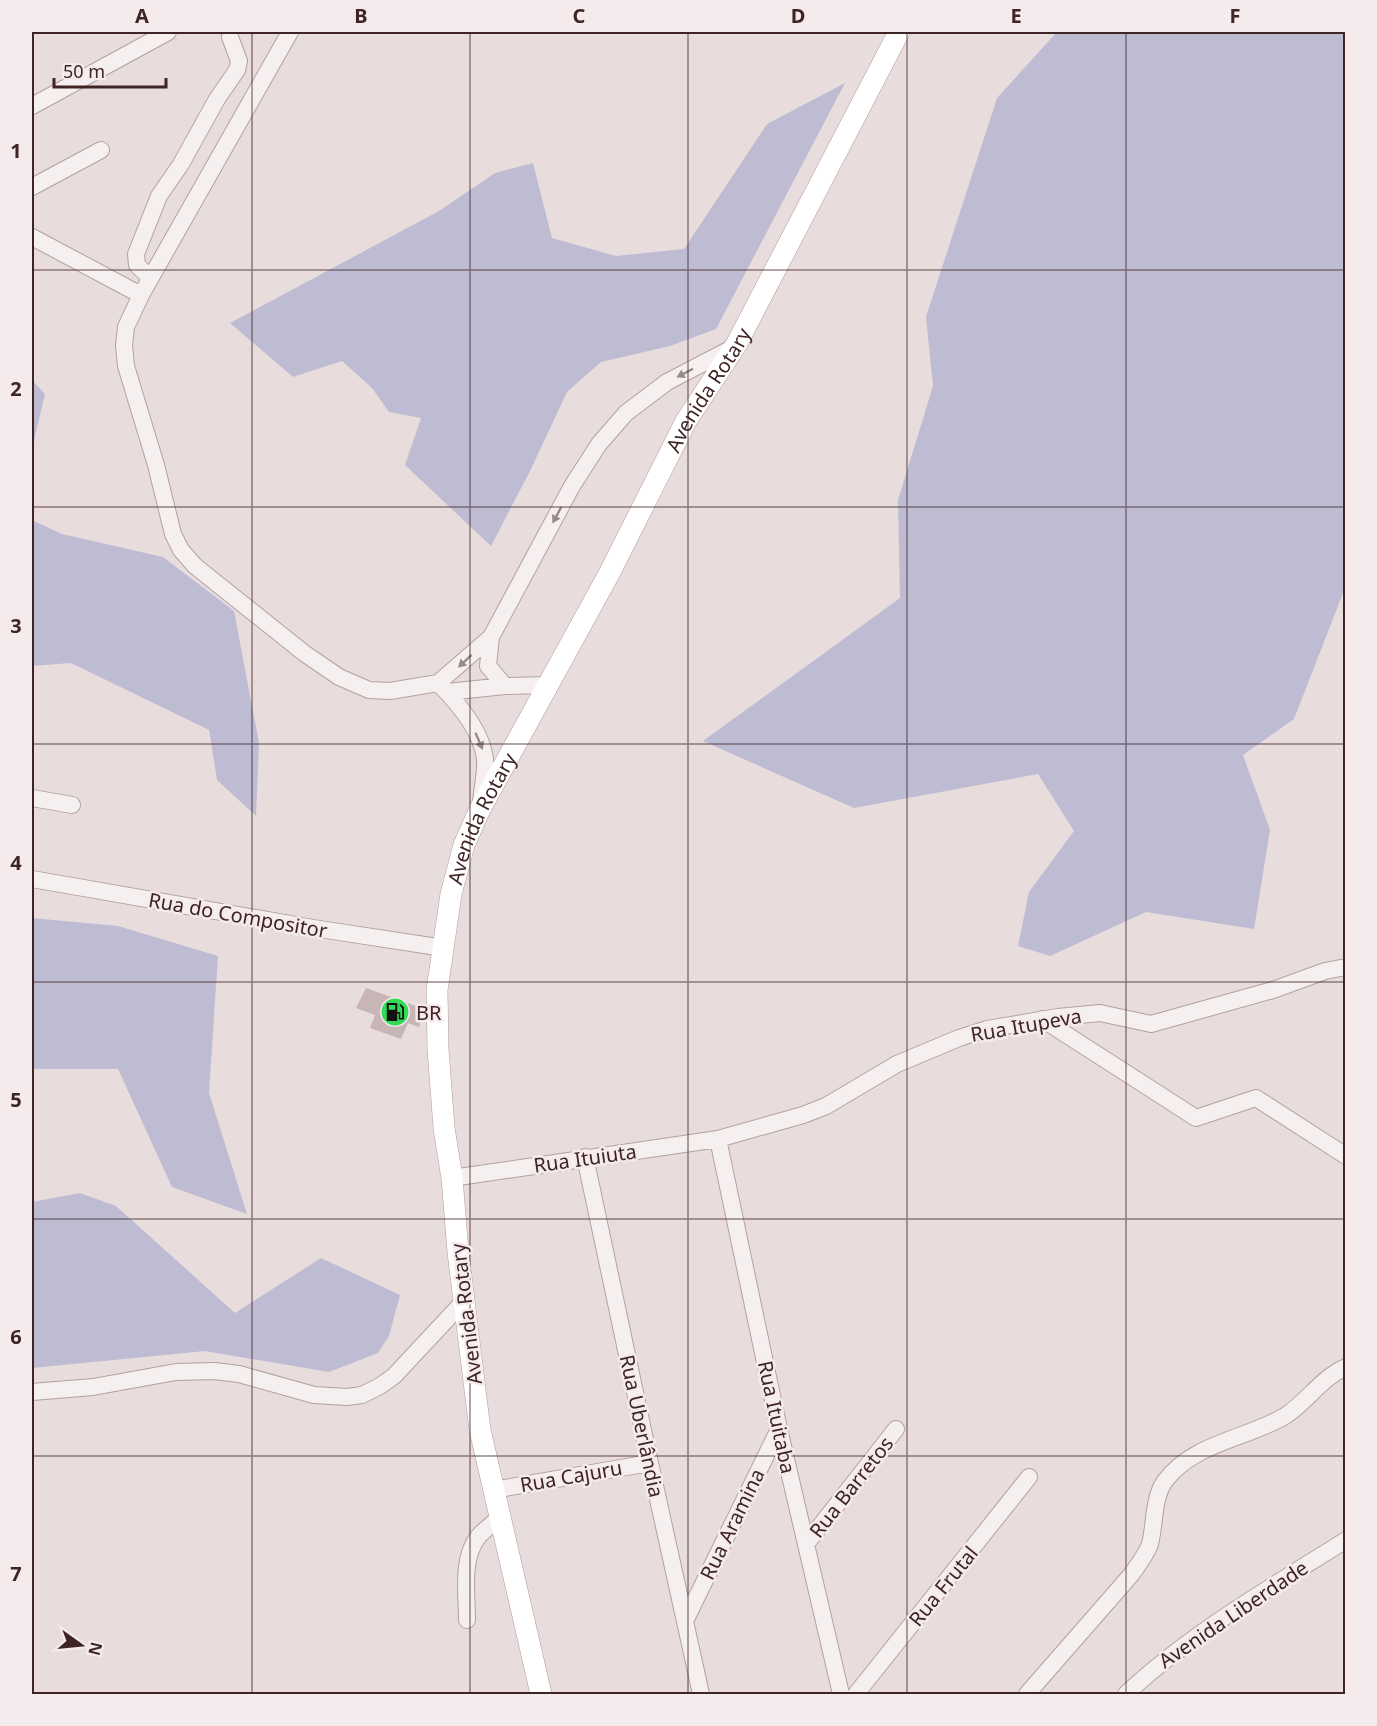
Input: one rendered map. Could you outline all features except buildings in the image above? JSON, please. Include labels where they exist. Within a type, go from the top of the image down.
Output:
[{"type":"main road","name":"Avenida Rotary","points":[[541,1695],[480,1430],[458,1252],[452,1178],[444,1128],[438,1049],[437,990],[451,894],[464,845],[480,809],[610,572],[686,421],[736,345],[899,32]]},
{"type":"street","points":[[32,106],[168,32]]},
{"type":"street","points":[[290,32],[150,278],[126,327],[124,345],[126,366],[156,465],[169,521],[181,550],[195,566],[304,653],[339,677],[369,690],[390,691],[547,685]]},
{"type":"street","points":[[150,278],[137,265],[136,254],[159,196],[181,164],[217,99],[237,70],[239,61],[230,37]]},
{"type":"street","points":[[32,187],[101,150]]},
{"type":"street","points":[[32,237],[141,296]]},
{"type":"street","points":[[443,688],[454,671],[491,637],[572,486],[598,444],[626,413],[667,382],[736,345]]},
{"type":"street","points":[[491,637],[488,666],[505,686]]},
{"type":"street","points":[[443,688],[462,711],[482,742],[485,762],[480,809]]},
{"type":"street","points":[[32,798],[72,805]]},
{"type":"street","name":"Rua do Compositor","points":[[32,879],[313,928],[444,948]]},
{"type":"street","name":"Rua Itupeva","points":[[718,1139],[826,1106],[897,1064],[987,1029],[1042,1019],[1100,1013],[1151,1024],[1273,990],[1325,971],[1346,968]]},
{"type":"street","points":[[1042,1019],[1196,1118],[1256,1098],[1346,1156]]},
{"type":"street","name":"Rua Ituiuta","points":[[452,1178],[718,1139]]},
{"type":"street","name":"Rua Ituitaba","points":[[718,1139],[779,1429],[841,1695]]},
{"type":"street","name":"Rua Uberlândia","points":[[585,1157],[701,1695]]},
{"type":"street","points":[[32,1392],[93,1387],[188,1371],[239,1374],[314,1395],[347,1397],[362,1395],[393,1376],[465,1300]]},
{"type":"street","points":[[1027,1695],[1131,1575],[1143,1558],[1149,1546],[1160,1490],[1165,1481],[1179,1467],[1200,1452],[1284,1416],[1333,1373],[1346,1367]]},
{"type":"street","name":"Rua Aramina","points":[[686,1619],[779,1429]]},
{"type":"street","name":"Rua Barretos","points":[[806,1544],[896,1430]]},
{"type":"street","name":"Rua Cajuru","points":[[493,1490],[650,1463]]},
{"type":"street","name":"Rua Frutal","points":[[856,1695],[1029,1478]]},
{"type":"street","points":[[467,1620],[470,1550],[478,1536],[499,1518]]},
{"type":"street","name":"Avenida Liberdade","points":[[1126,1695],[1179,1648],[1346,1540]]},
{"type":"shaded area","points":[[1057,32],[1345,32],[1345,588],[1294,719],[1243,755],[1270,830],[1254,929],[1146,912],[1050,956],[1018,946],[1029,892],[1074,831],[1038,774],[854,808],[703,741],[900,598],[898,500],[933,386],[926,317],[997,98]]},
{"type":"shaded area","points":[[845,83],[716,329],[670,346],[601,362],[567,392],[491,546],[405,465],[421,418],[389,412],[372,388],[342,361],[293,377],[230,323],[439,211],[495,173],[533,163],[552,238],[616,256],[684,249],[767,124]]},
{"type":"shaded area","points":[[32,380],[45,394],[32,449]]},
{"type":"shaded area","points":[[32,520],[62,534],[163,557],[234,611],[259,743],[256,816],[217,780],[209,730],[71,663],[32,666]]},
{"type":"shaded area","points":[[32,918],[118,926],[218,956],[209,1093],[247,1214],[172,1187],[118,1069],[32,1069]]},
{"type":"shaded area","points":[[80,1193],[116,1206],[235,1313],[321,1258],[400,1295],[389,1336],[378,1353],[329,1372],[205,1351],[32,1368],[32,1202]]},
{"type":"place","name":"BR","points":[[395,1012]]}]
